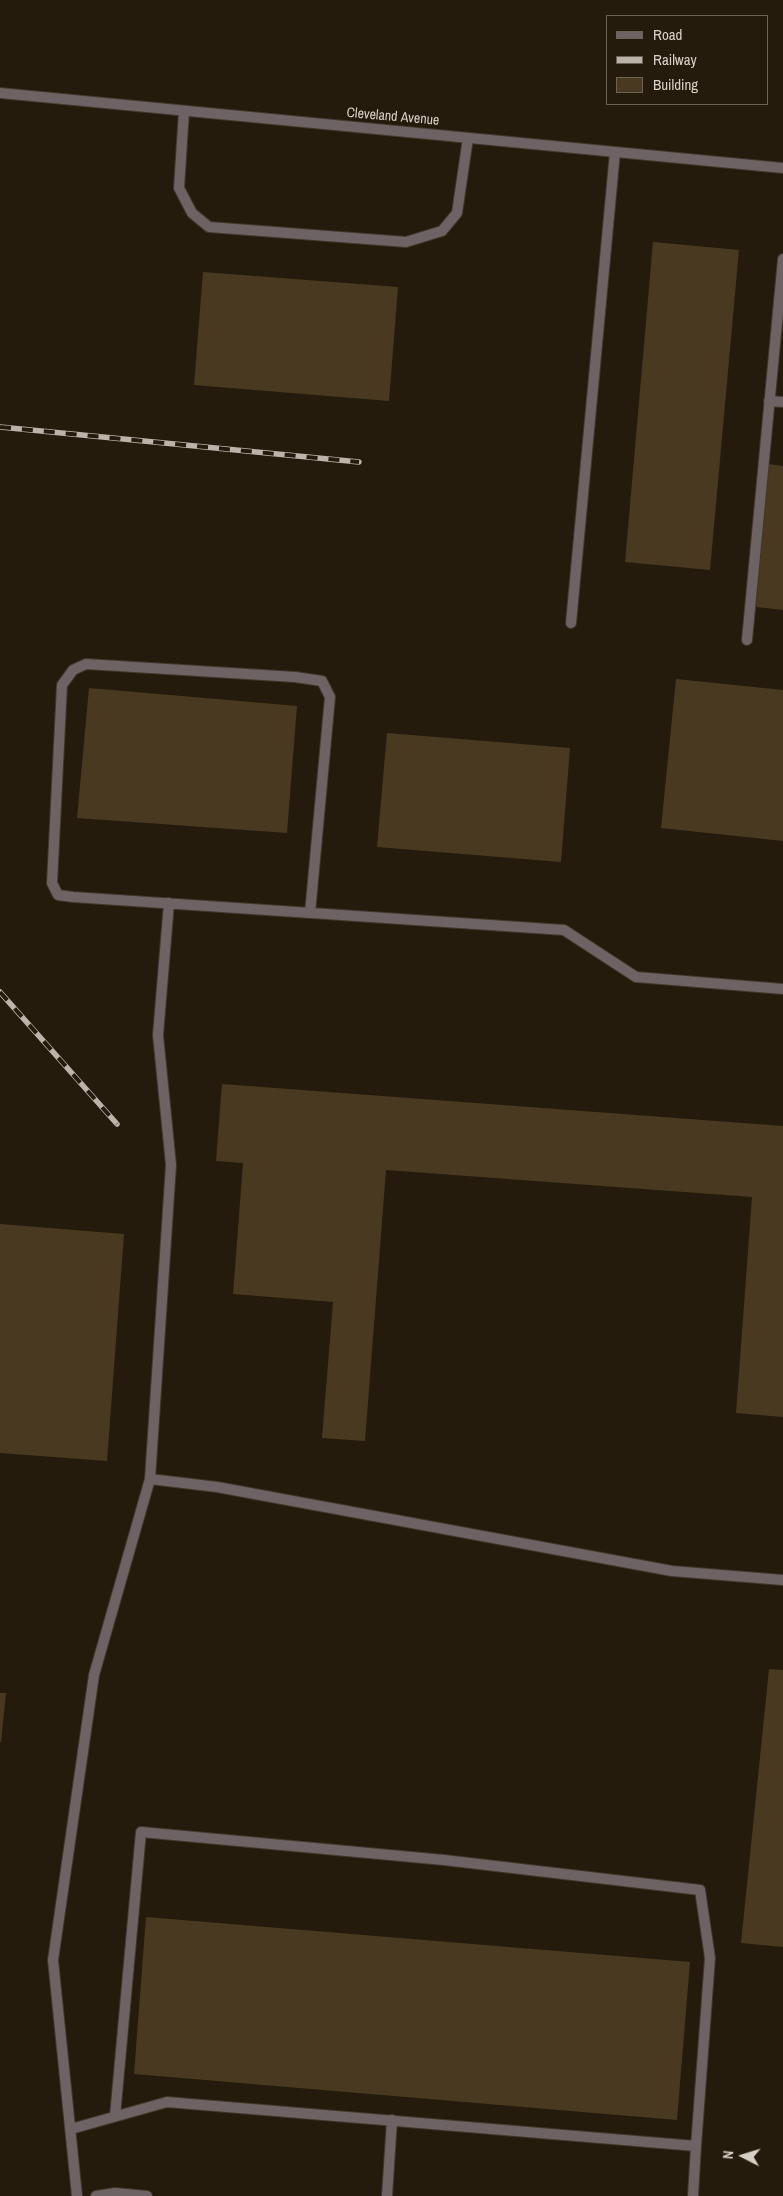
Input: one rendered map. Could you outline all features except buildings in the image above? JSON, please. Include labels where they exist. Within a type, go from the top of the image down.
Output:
[{"type":"street","name":"Cleveland Avenue","points":[[0,93],[783,168]]},
{"type":"street","points":[[184,111],[179,188],[192,213],[209,226],[406,242],[442,231],[457,213],[468,138]]},
{"type":"street","points":[[571,622],[615,152]]},
{"type":"street","points":[[747,640],[783,259]]},
{"type":"street","points":[[769,401],[783,402]]},
{"type":"street","points":[[310,913],[330,696],[322,681],[86,664],[73,670],[62,686],[52,883],[58,895],[72,898],[564,930],[636,978],[783,989]]},
{"type":"street","points":[[77,2196],[54,1960],[94,1675],[150,1479],[171,1165],[158,1035],[169,903]]},
{"type":"street","points":[[150,1479],[216,1487],[672,1571],[783,1580]]},
{"type":"street","points":[[115,2116],[141,1832],[444,1860],[700,1890],[710,1958],[693,2196]]},
{"type":"street","points":[[70,2129],[167,2102],[696,2146]]},
{"type":"street","points":[[387,2196],[392,2120]]},
{"type":"street","points":[[96,2196],[115,2193],[147,2196]]},
{"type":"railway","points":[[0,427],[359,462]]},
{"type":"railway","points":[[0,992],[117,1124]]}]
